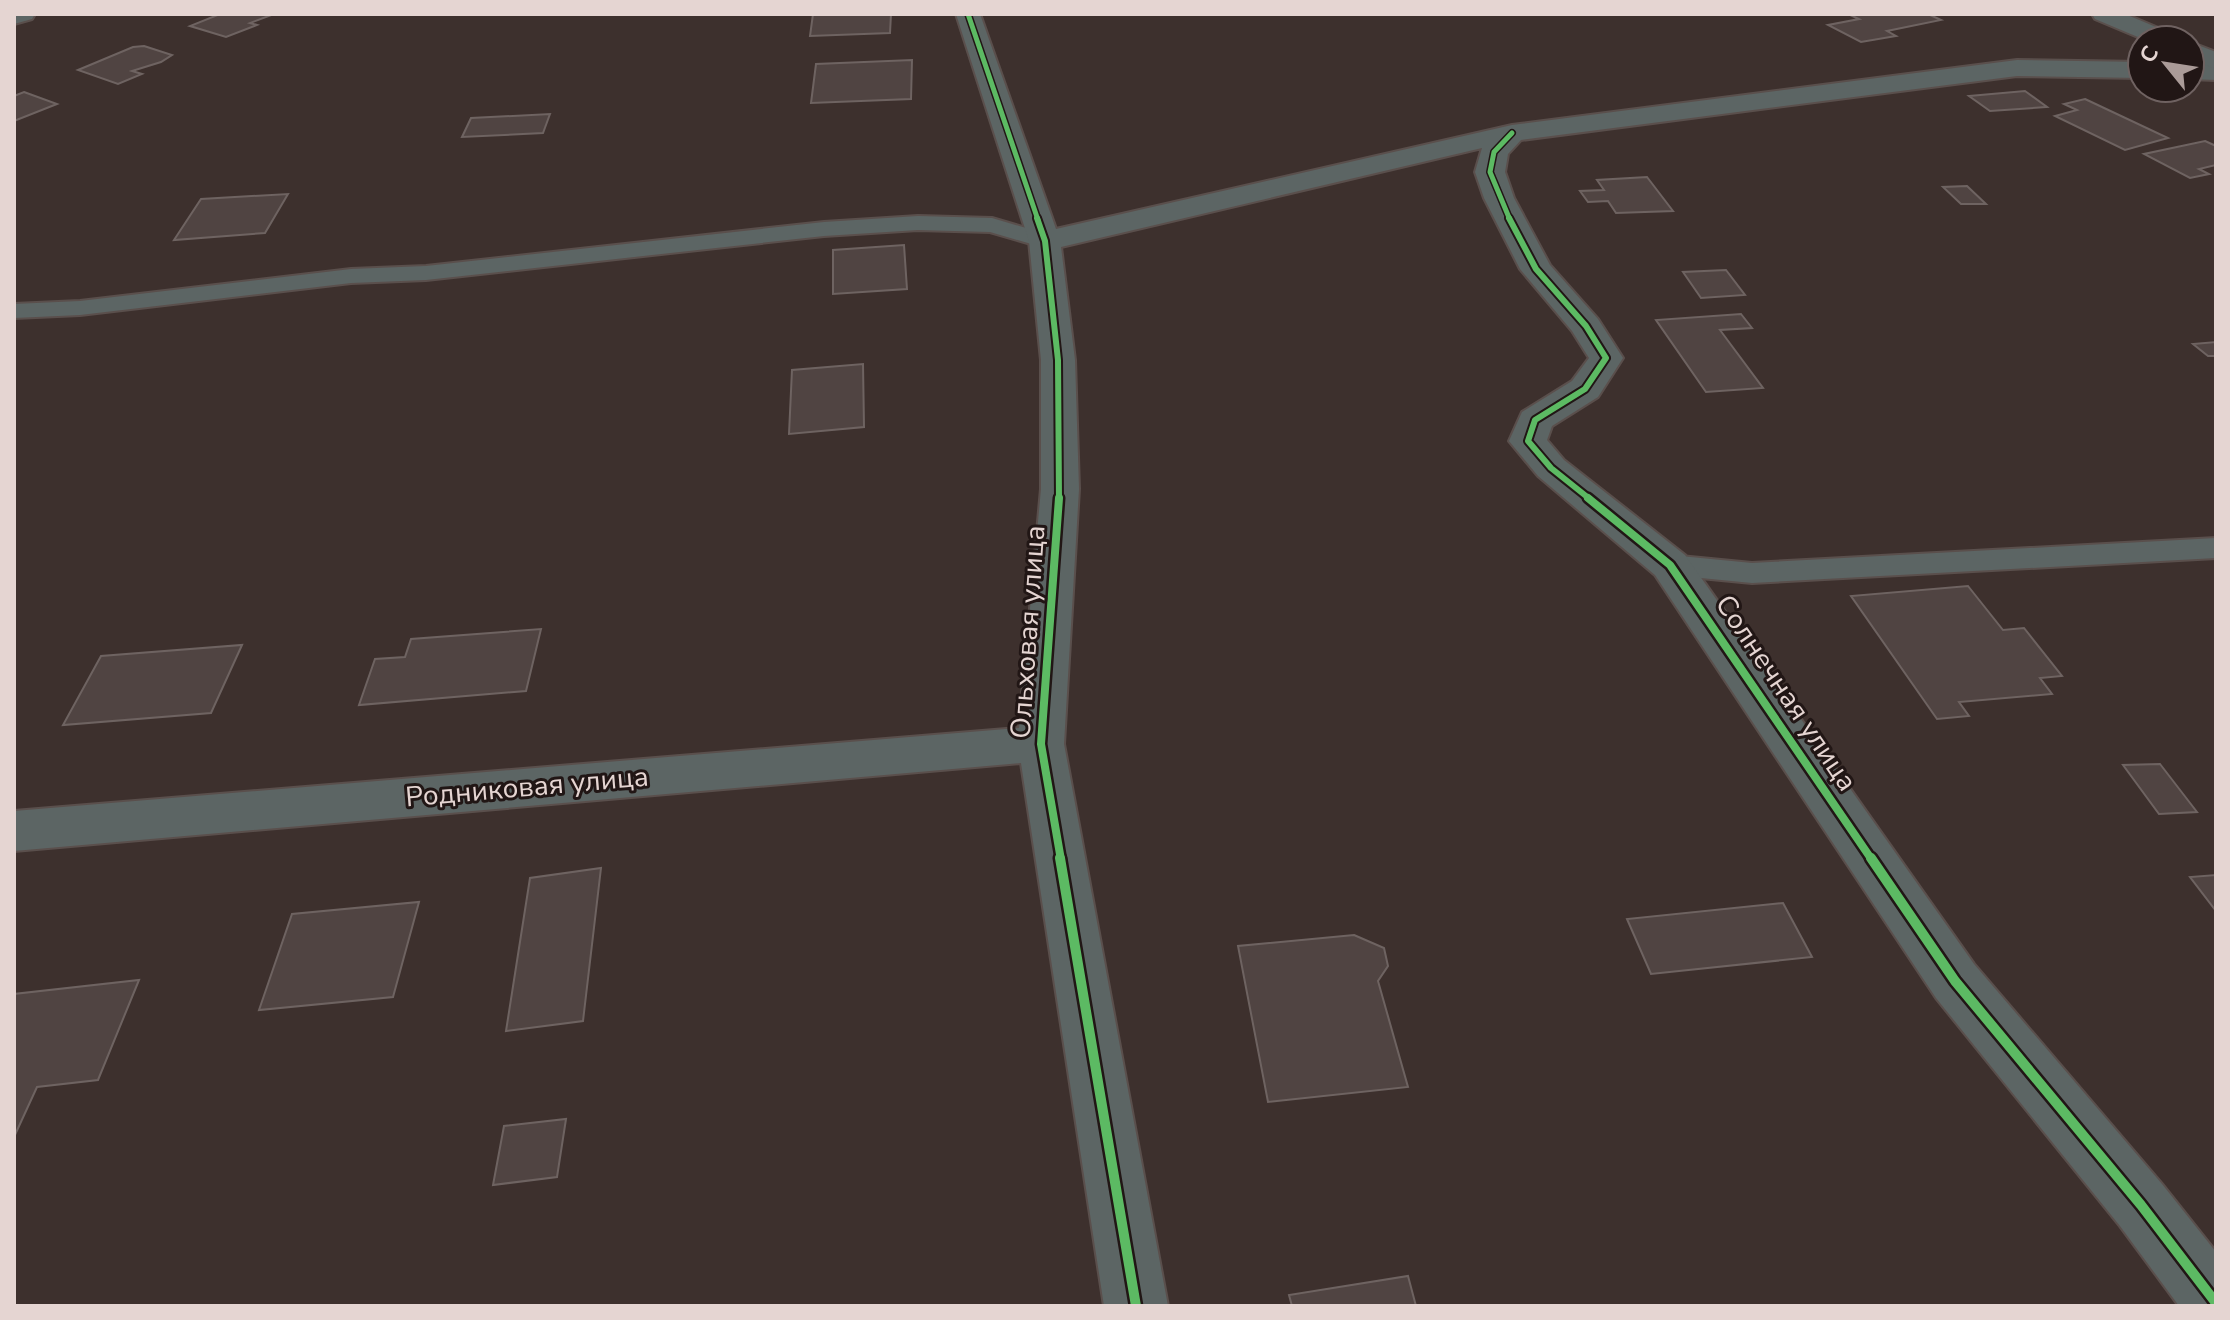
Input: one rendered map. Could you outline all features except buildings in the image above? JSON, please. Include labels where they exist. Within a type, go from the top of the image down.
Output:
[{"type":"street","points":[[14,17],[23,14]]},
{"type":"street","name":"Ольховая улица","points":[[968,14],[1045,241],[1058,360],[1060,489],[1041,744],[1136,1306]]},
{"type":"street","points":[[2104,14],[2128,24]]},
{"type":"street","points":[[1045,241],[1512,133],[2017,68],[2126,70]]},
{"type":"street","name":"Солнечная улица","points":[[1512,133],[1494,152],[1490,172],[1499,198],[1536,269],[1586,326],[1606,358],[1585,389],[1535,420],[1528,441],[1551,468],[1670,565],[1955,981],[2141,1205],[2216,1303]]},
{"type":"street","name":"Родниковая улица","points":[[14,831],[1041,744]]},
{"type":"lane","points":[[14,311],[80,308],[351,276],[426,273],[824,229],[918,223],[992,225],[1045,241]]},
{"type":"lane","points":[[1670,565],[1752,573],[2216,548]]},
{"type":"cycle path","points":[[968,14],[1045,241],[1058,360],[1060,489],[1041,744],[1136,1306]]},
{"type":"cycle path","points":[[1512,133],[1494,152],[1490,172],[1499,198],[1536,269],[1586,326],[1606,358],[1585,389],[1535,420],[1528,441],[1551,468],[1670,565],[1955,981],[2141,1205],[2216,1303]]}]
